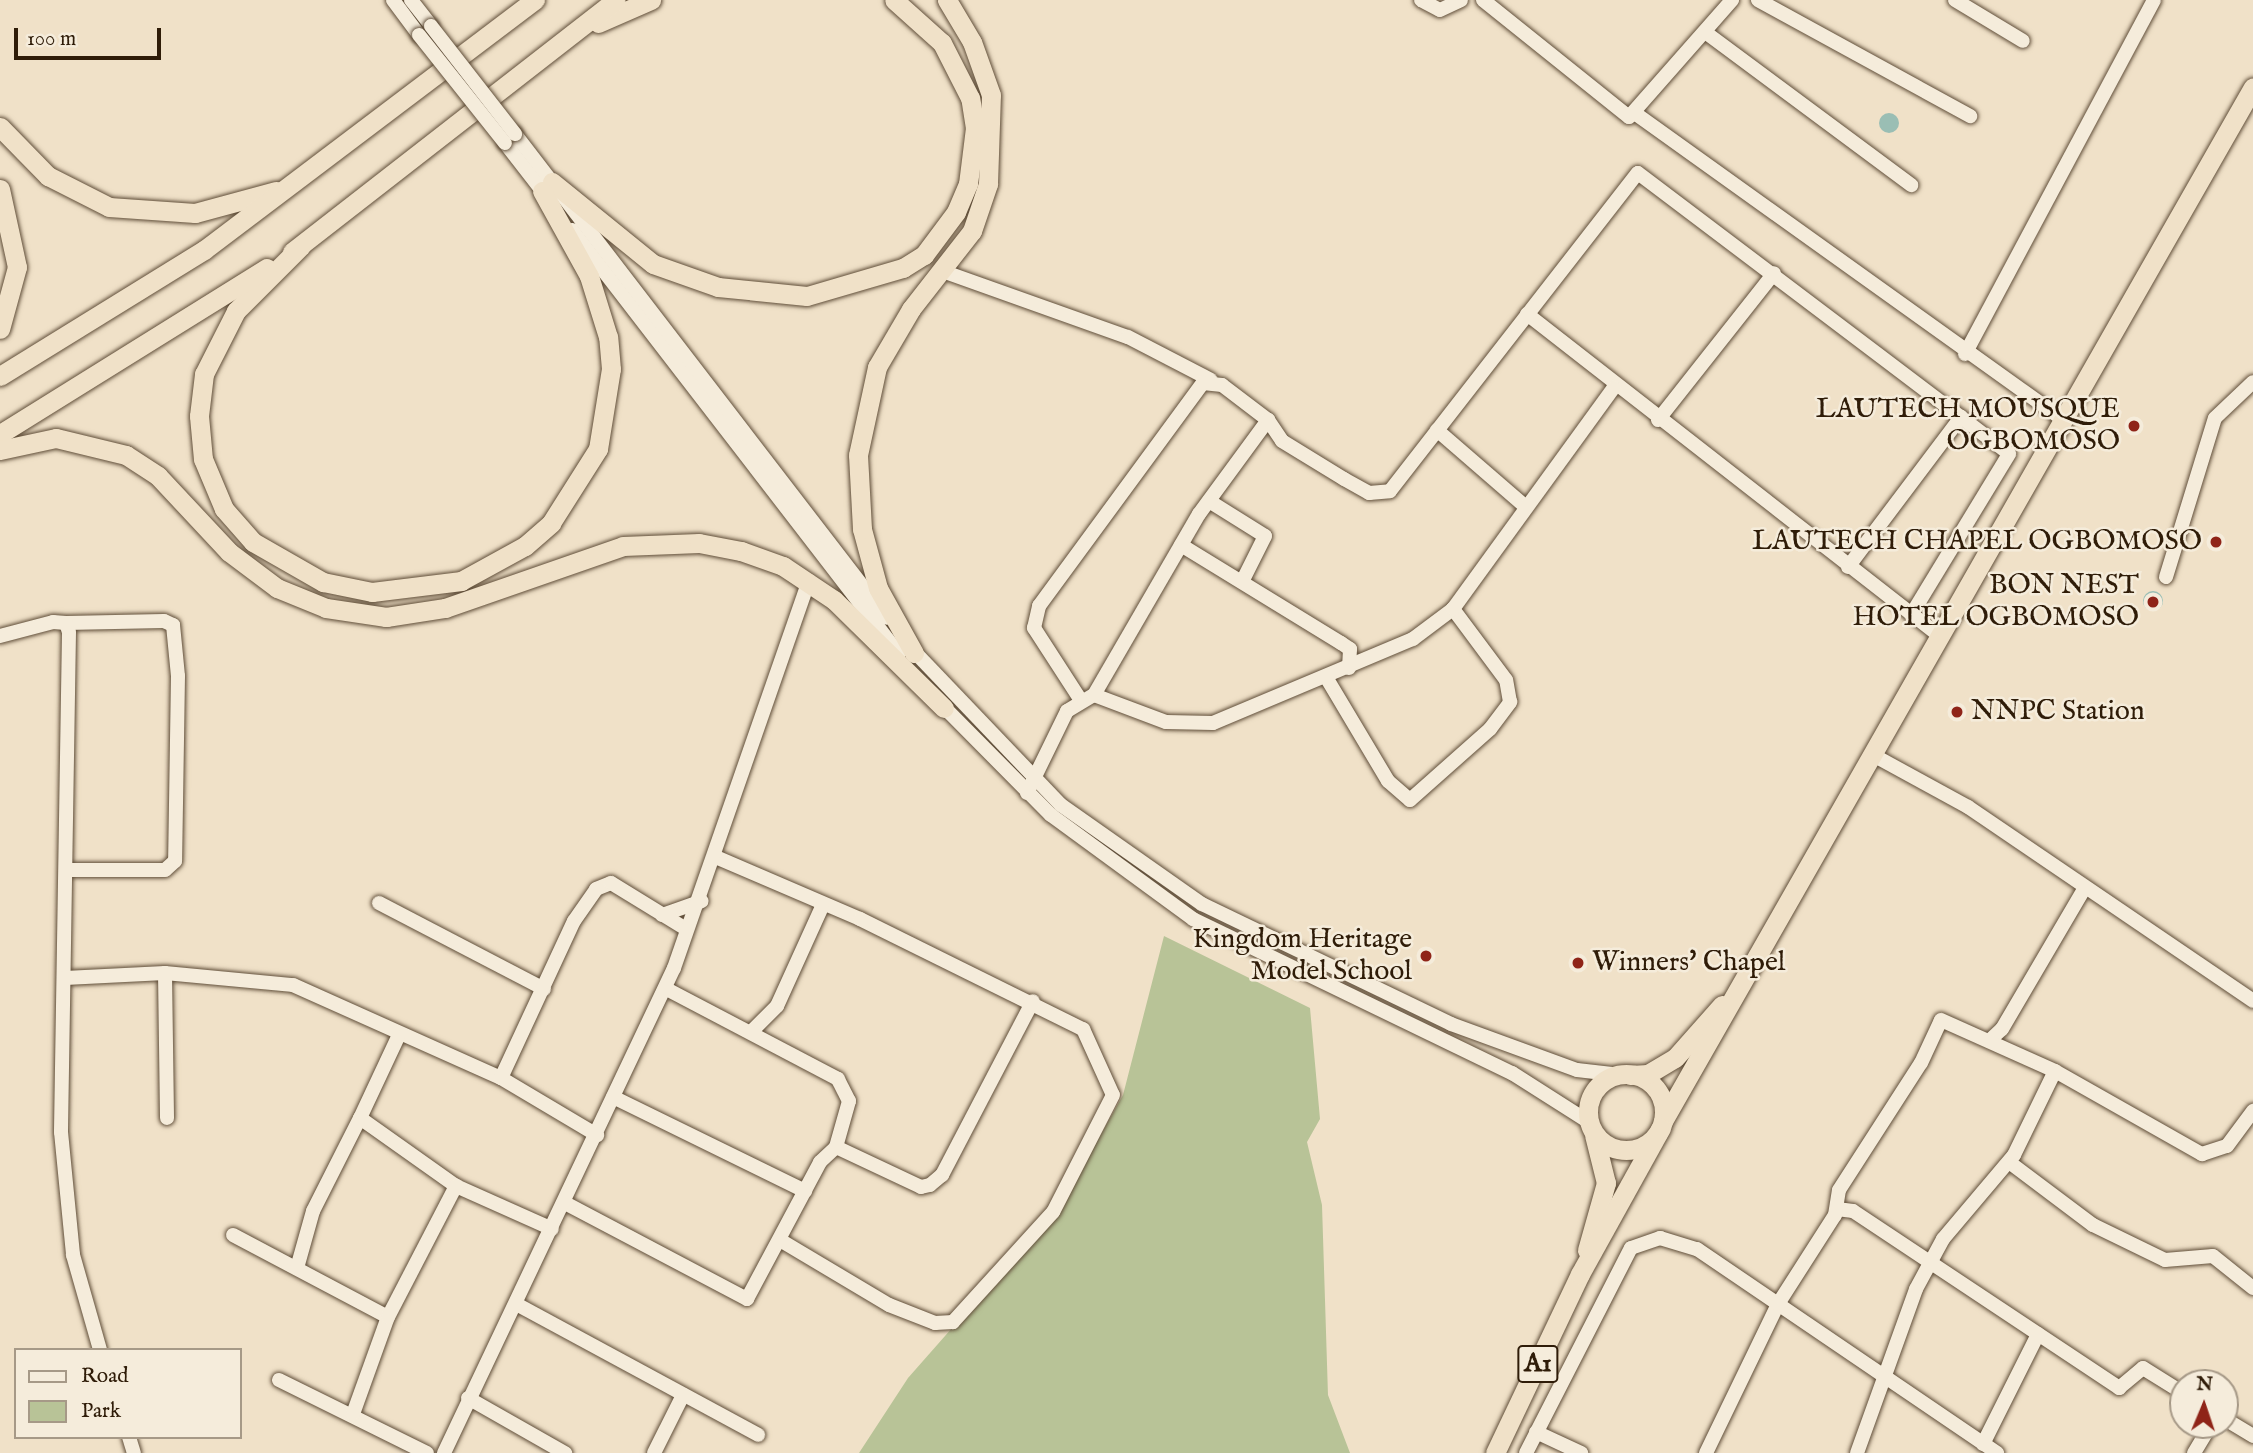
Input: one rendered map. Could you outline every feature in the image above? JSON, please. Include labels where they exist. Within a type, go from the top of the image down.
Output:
[{"type":"highway","points":[[0,376],[204,250],[297,183],[535,0]]},
{"type":"highway","points":[[0,434],[301,246],[616,0]]},
{"type":"highway","points":[[578,32],[651,0]]},
{"type":"highway","points":[[547,187],[653,264],[718,287],[779,298],[820,295],[903,268],[924,256],[956,212],[968,184],[975,128],[970,98],[942,43],[894,0]]},
{"type":"highway","points":[[914,653],[878,589],[862,529],[858,455],[877,367],[911,309],[945,272],[980,210],[995,127],[983,66],[947,0]]},
{"type":"highway","name":"A1","points":[[1495,1453],[1580,1274],[1744,977],[2066,421],[2253,87]]},
{"type":"highway","points":[[0,127],[48,176],[84,198],[130,211],[195,213],[297,183]]},
{"type":"highway","points":[[301,246],[236,311],[204,374],[199,416],[203,459],[224,509],[253,542],[323,582],[372,592],[448,584],[494,566],[534,538],[574,494],[598,449],[611,369],[608,337],[589,276],[547,187]]},
{"type":"highway","points":[[0,189],[17,267],[0,330]]},
{"type":"highway","points":[[0,450],[56,438],[126,455],[158,476],[229,552],[277,588],[326,608],[386,617],[445,608],[597,552],[649,542],[741,551],[809,581],[944,708]]},
{"type":"highway","name":"A1","points":[[1625,1075],[1648,1074],[1675,1058],[1744,977]]},
{"type":"highway","points":[[1625,1075],[1657,1091],[1662,1125],[1629,1150],[1591,1128],[1598,1086],[1625,1075]]},
{"type":"highway","name":"A1","points":[[1580,1274],[1606,1183],[1591,1128]]},
{"type":"street","points":[[393,0],[425,30],[510,138],[944,708],[1122,872],[1193,919],[1511,1073],[1591,1128]]},
{"type":"street","points":[[411,0],[425,30]]},
{"type":"street","points":[[1421,0],[1440,10],[1461,0]]},
{"type":"street","points":[[1483,0],[1623,117],[1636,114],[1732,0]]},
{"type":"street","points":[[1758,0],[1970,116]]},
{"type":"street","points":[[1955,0],[2022,41]]},
{"type":"street","points":[[1965,354],[2154,0]]},
{"type":"street","points":[[1705,32],[1911,185]]},
{"type":"street","points":[[1636,114],[1965,354],[2066,421]]},
{"type":"street","points":[[945,272],[1128,337],[1211,380],[1268,420],[1282,441],[1379,495],[1390,491],[1638,173],[2004,449],[2009,461],[1911,615]]},
{"type":"street","points":[[547,187],[914,653],[1030,786],[1202,904],[1305,956],[1527,1053],[1625,1075]]},
{"type":"street","points":[[1658,420],[1774,273]]},
{"type":"street","points":[[1527,314],[1614,387],[1941,637]]},
{"type":"street","points":[[1211,380],[1203,383],[1090,530],[1033,617],[1087,697],[1193,725],[1235,715],[1349,668],[1413,639],[1452,609],[1614,387]]},
{"type":"street","points":[[2166,577],[2215,418],[2253,382]]},
{"type":"street","points":[[1849,566],[1961,417]]},
{"type":"street","points":[[1030,786],[1067,711],[1087,697],[1209,501],[1268,420]]},
{"type":"street","points":[[1437,430],[1526,508]]},
{"type":"street","points":[[1209,501],[1265,536],[1242,582]]},
{"type":"street","points":[[1181,545],[1350,649],[1349,668]]},
{"type":"street","points":[[444,1453],[468,1398],[518,1305],[665,988],[686,929],[702,901],[718,858],[739,776],[809,581]]},
{"type":"street","points":[[1326,677],[1388,781],[1410,800],[1490,729],[1510,702],[1506,680],[1452,609]]},
{"type":"street","points":[[0,636],[66,623],[164,621],[173,625],[178,676],[175,861],[164,870],[68,870]]},
{"type":"street","points":[[66,623],[68,870],[61,1132],[68,1217],[100,1348]]},
{"type":"street","points":[[1873,755],[1968,807],[2084,889],[2253,1001]]},
{"type":"street","points":[[718,858],[1033,1001],[1083,1029],[1113,1095],[1053,1212],[961,1315],[935,1323],[889,1305],[780,1240]]},
{"type":"street","points":[[501,1078],[574,920],[603,884],[686,929]]},
{"type":"street","points":[[1990,1040],[2002,1029],[2084,889]]},
{"type":"street","points":[[662,915],[702,901]]},
{"type":"street","points":[[379,903],[544,989]]},
{"type":"street","points":[[1193,919],[1202,904]]},
{"type":"street","points":[[753,1030],[777,1006],[822,907]]},
{"type":"street","points":[[1297,971],[1305,956]]},
{"type":"street","points":[[65,978],[166,973],[293,985],[398,1037],[501,1078],[597,1135]]},
{"type":"street","points":[[166,973],[167,1118]]},
{"type":"street","points":[[565,1203],[738,1300],[752,1294],[805,1191],[836,1147],[846,1089],[753,1030],[665,988]]},
{"type":"street","points":[[836,1147],[921,1187],[930,1185],[942,1175],[1033,1001]]},
{"type":"street","points":[[1706,1453],[1778,1304],[1837,1209],[1839,1190],[1921,1063],[1941,1020],[2055,1071],[2202,1154],[2227,1146],[2253,1111]]},
{"type":"street","points":[[297,1268],[313,1211],[398,1037]]},
{"type":"street","points":[[1857,1453],[1882,1371],[1933,1262],[1992,1175],[2009,1162],[2055,1071]]},
{"type":"street","points":[[613,1097],[805,1191]]},
{"type":"street","points":[[360,1118],[456,1186],[552,1230]]},
{"type":"street","points":[[2009,1162],[2092,1225],[2165,1260],[2213,1256],[2253,1288]]},
{"type":"street","points":[[353,1414],[388,1317],[456,1186]]},
{"type":"street","points":[[1837,1209],[1853,1211],[2119,1388],[2143,1368],[2169,1384]]},
{"type":"street","points":[[233,1235],[388,1317]]},
{"type":"street","points":[[1526,1453],[1631,1248],[1660,1238],[1679,1242],[1778,1304],[1882,1371],[1968,1433],[1984,1439],[1997,1453]]},
{"type":"street","points":[[518,1305],[758,1435]]},
{"type":"street","points":[[1984,1439],[2038,1334]]},
{"type":"street","points":[[279,1380],[353,1414],[427,1453]]},
{"type":"street","points":[[654,1453],[683,1395]]},
{"type":"street","points":[[468,1398],[564,1453]]},
{"type":"street","points":[[1536,1432],[1581,1453]]},
{"type":"green space","points":[[1164,936],[1310,1008],[1320,1119],[1307,1142],[1322,1205],[1328,1395],[1350,1453],[859,1453],[908,1378],[1063,1202],[1123,1095]]},
{"type":"water","points":[[1889,113],[1896,116],[1899,123],[1896,130],[1889,133],[1882,130],[1879,123],[1882,116]]},
{"type":"water","points":[[2153,591],[2160,594],[2163,601],[2160,608],[2153,611],[2146,608],[2143,601],[2146,594]]},
{"type":"place","name":"LAUTECH MOUSQUE OGBOMOSO","points":[[2134,426]]},
{"type":"place","name":"LAUTECH CHAPEL OGBOMOSO","points":[[2216,542]]},
{"type":"place","name":"BON NEST HOTEL OGBOMOSO","points":[[2153,602]]},
{"type":"place","name":"NNPC Station","points":[[1957,712]]},
{"type":"place","name":"Kingdom Heritage Model School","points":[[1426,956]]},
{"type":"place","name":"Winners' Chapel","points":[[1578,963]]}]
